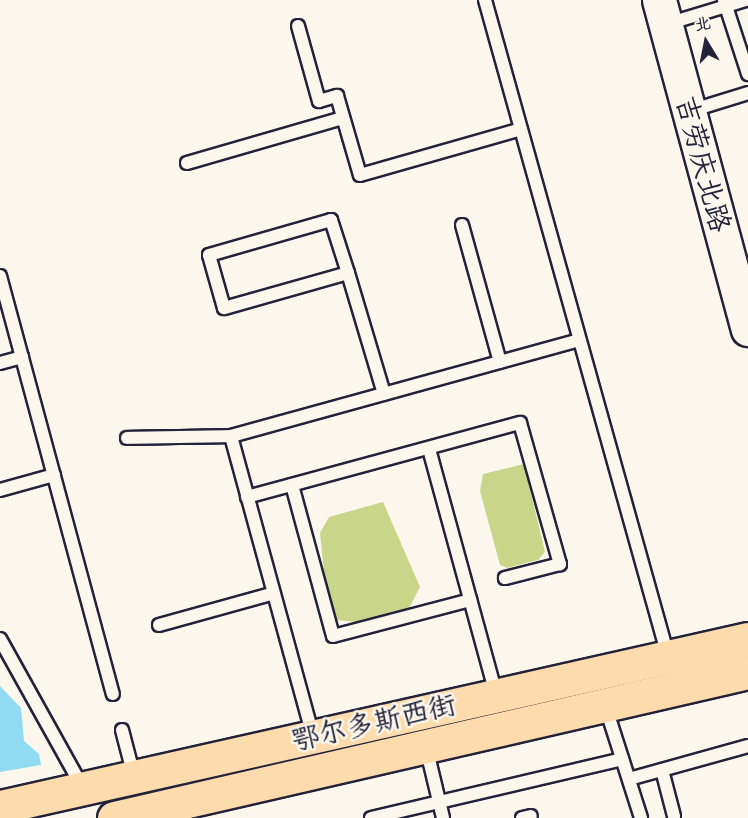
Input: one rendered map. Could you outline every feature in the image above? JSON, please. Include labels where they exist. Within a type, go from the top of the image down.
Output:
[{"type":"main road","name":"吉劳庆北路","points":[[662,12],[748,328]]},
{"type":"main road","name":"鄂尔多斯西街","points":[[0,807],[748,639]]},
{"type":"main road","name":"鄂尔多斯西街","points":[[114,818],[748,672]]},
{"type":"lane","points":[[485,0],[668,657]]},
{"type":"lane","points":[[662,12],[746,0]]},
{"type":"lane","points":[[725,3],[748,74]]},
{"type":"lane","points":[[298,26],[319,101],[337,96],[360,175],[521,129]]},
{"type":"lane","points":[[689,112],[748,93]]},
{"type":"lane","points":[[187,163],[343,118]]},
{"type":"lane","points":[[348,273],[224,308],[209,255],[331,220],[348,273],[384,394]]},
{"type":"lane","points":[[462,225],[500,362]]},
{"type":"lane","points":[[0,276],[113,694]]},
{"type":"lane","points":[[127,438],[231,436],[579,340]]},
{"type":"lane","points":[[0,363],[22,357]]},
{"type":"lane","points":[[247,497],[520,423],[560,564],[505,578]]},
{"type":"lane","points":[[231,436],[313,737]]},
{"type":"lane","points":[[429,448],[496,696]]},
{"type":"lane","points":[[0,490],[54,475]]},
{"type":"lane","points":[[292,485],[333,636],[470,600]]},
{"type":"lane","points":[[159,625],[274,593]]},
{"type":"lane","points":[[0,639],[83,789]]},
{"type":"lane","points":[[605,705],[641,818]]},
{"type":"lane","points":[[122,730],[135,777]]},
{"type":"lane","points":[[426,746],[443,818]]},
{"type":"lane","points":[[629,779],[748,746]]},
{"type":"lane","points":[[371,818],[622,759]]},
{"type":"lane","points":[[662,770],[674,816]]},
{"type":"green space","points":[[524,464],[545,552],[538,560],[507,568],[500,565],[480,491],[483,474]]},
{"type":"green space","points":[[383,502],[420,587],[409,608],[357,622],[336,620],[326,593],[320,533],[329,517]]},
{"type":"water","points":[[0,686],[21,708],[24,741],[39,754],[41,765],[0,772]]}]
